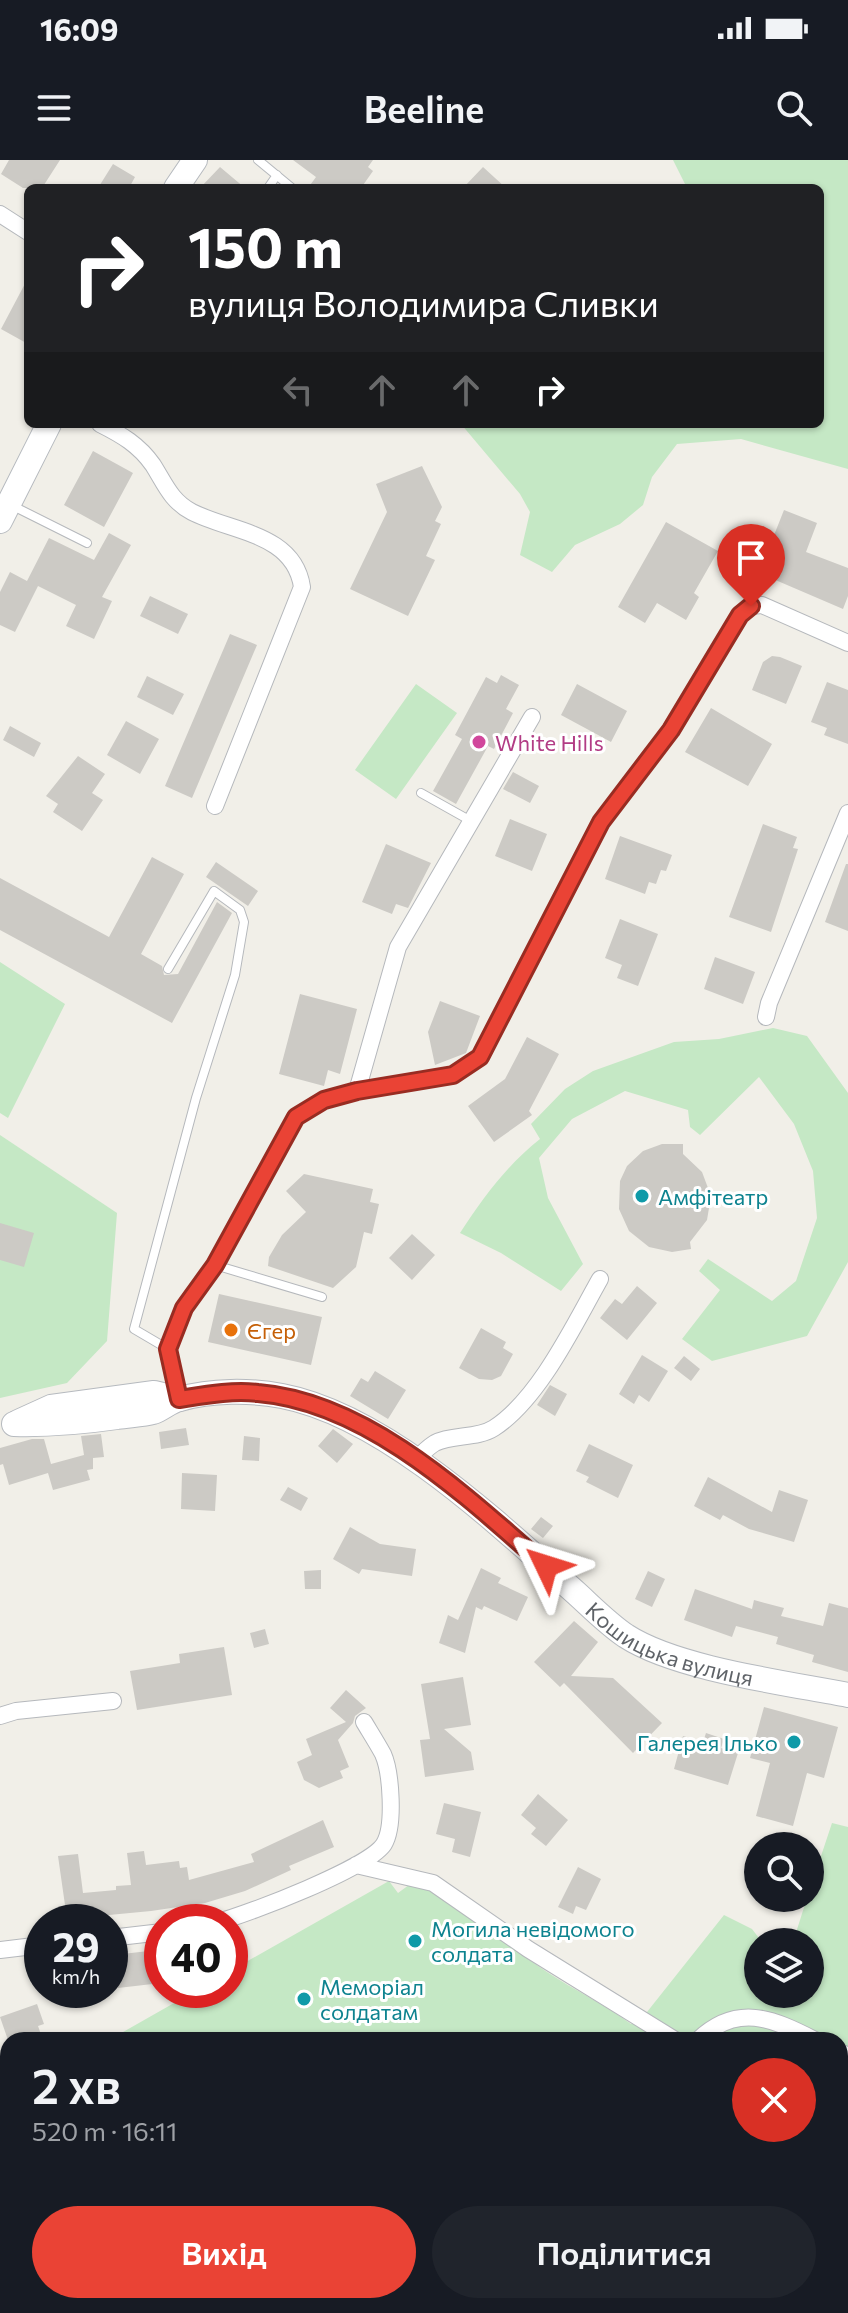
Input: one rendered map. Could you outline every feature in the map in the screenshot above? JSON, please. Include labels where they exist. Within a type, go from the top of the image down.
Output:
[{"type":"street","points":[[179,184],[195,160]]},
{"type":"street","points":[[0,214],[24,229]]},
{"type":"street","points":[[4,513],[47,428]]},
{"type":"street","points":[[108,428],[131,440],[178,503],[194,513],[247,531],[279,548],[294,560],[300,571],[302,587],[215,806]]},
{"type":"street","points":[[179,1399],[168,1349],[184,1308],[215,1265],[296,1117],[324,1100],[357,1091],[453,1075],[480,1057],[601,822],[671,730],[740,615],[751,606],[762,605],[848,643]]},
{"type":"street","points":[[357,1091],[398,947],[532,717]]},
{"type":"street","points":[[766,1017],[769,1003],[848,813]]},
{"type":"street","points":[[416,1459],[434,1443],[492,1430],[507,1417],[556,1357],[600,1279]]},
{"type":"street","name":"Кошицька вулиця","points":[[7,1426],[51,1407],[154,1393],[179,1399],[256,1392],[317,1406],[365,1427],[416,1459],[629,1638],[668,1655],[704,1665],[848,1695]]},
{"type":"street","points":[[0,1716],[16,1711],[113,1701]]},
{"type":"street","points":[[248,1913],[356,1865],[384,1844],[390,1816],[387,1769],[384,1755],[364,1722]]},
{"type":"street","points":[[356,1865],[433,1883],[528,1949],[662,2032]]},
{"type":"street","points":[[0,1950],[24,1947]]},
{"type":"street","points":[[707,2032],[726,2020],[745,2016],[767,2020],[796,2032]]},
{"type":"lane","points":[[258,160],[287,184]]},
{"type":"lane","points":[[271,184],[277,175]]},
{"type":"lane","points":[[4,513],[87,543]]},
{"type":"lane","points":[[421,793],[472,821]]},
{"type":"lane","points":[[168,969],[214,891],[240,910],[244,922],[235,975],[196,1098],[134,1329],[168,1349]]},
{"type":"lane","points":[[215,1265],[322,1297]]},
{"type":"green space","points":[[673,160],[848,160],[848,469],[741,439],[677,444],[652,477],[643,505],[620,524],[575,545],[552,572],[520,555],[530,512],[520,494],[464,428],[824,428],[824,184],[685,184]]},
{"type":"green space","points":[[416,684],[457,713],[396,799],[355,770]]},
{"type":"green space","points":[[0,962],[65,1004],[8,1118],[0,1113]]},
{"type":"green space","points":[[773,1028],[807,1036],[848,1093],[848,1262],[807,1336],[712,1361],[682,1339],[720,1290],[699,1271],[708,1259],[772,1301],[796,1281],[817,1218],[813,1171],[794,1124],[759,1077],[700,1135],[690,1127],[688,1110],[625,1091],[572,1119],[539,1158],[548,1198],[583,1264],[561,1291],[501,1253],[460,1233],[496,1183],[540,1139],[531,1124],[565,1089],[593,1071],[674,1042],[719,1039]]},
{"type":"green space","points":[[0,1135],[117,1213],[107,1341],[67,1383],[0,1398]]},
{"type":"green space","points":[[832,1823],[848,1827],[848,2032],[123,2032],[165,2008],[248,2008],[248,1961],[389,1881],[398,1893],[413,1882],[448,1901],[547,1972],[631,2024],[647,2012],[724,1915],[750,1928],[744,1928],[744,2008],[824,2008],[824,1928],[797,1928],[803,1912],[824,1912],[824,1847]]},
{"type":"building","points":[[9,160],[60,160],[45,184],[24,184],[23,188],[1,174]]},
{"type":"building","points":[[293,160],[373,160],[368,167],[373,171],[364,184],[311,184],[316,177]]},
{"type":"building","points":[[113,164],[135,177],[131,184],[100,184]]},
{"type":"building","points":[[220,167],[240,184],[204,184]]},
{"type":"building","points":[[483,167],[502,184],[467,184]]},
{"type":"building","points":[[24,286],[24,342],[1,329]]},
{"type":"building","points":[[93,451],[133,473],[104,527],[64,505]]},
{"type":"building","points":[[422,466],[442,507],[435,521],[441,524],[426,556],[435,560],[408,616],[350,589],[387,512],[376,484]]},
{"type":"building","points":[[784,510],[817,523],[806,552],[848,568],[848,596],[843,609],[759,573]]},
{"type":"building","points":[[666,522],[718,551],[694,593],[699,597],[686,620],[657,603],[645,623],[618,607]]},
{"type":"building","points":[[109,533],[131,545],[102,597],[112,601],[94,639],[66,626],[76,605],[38,586],[15,632],[0,625],[0,592],[10,572],[27,581],[49,538],[94,560]]},
{"type":"building","points":[[150,596],[188,614],[178,634],[140,616]]},
{"type":"building","points":[[230,634],[257,645],[192,798],[165,786]]},
{"type":"building","points":[[772,656],[802,666],[786,704],[752,690],[763,662]]},
{"type":"building","name":"White Hills","points":[[501,675],[519,685],[506,709],[513,713],[494,749],[488,746],[456,804],[433,791],[462,739],[455,735],[486,677],[497,683]]},
{"type":"building","points":[[147,676],[184,694],[173,715],[137,697]]},
{"type":"building","points":[[827,682],[848,690],[848,744],[824,735],[827,728],[811,722]]},
{"type":"building","points":[[577,684],[627,711],[611,742],[561,715]]},
{"type":"building","points":[[711,708],[772,744],[748,786],[685,752]]},
{"type":"building","points":[[126,721],[159,739],[140,774],[107,755]]},
{"type":"building","points":[[10,726],[41,743],[34,757],[3,740]]},
{"type":"building","points":[[78,756],[105,774],[92,793],[103,800],[82,831],[53,812],[58,804],[46,796]]},
{"type":"building","points":[[513,772],[539,786],[530,803],[503,789]]},
{"type":"building","points":[[510,819],[547,834],[532,871],[495,856]]},
{"type":"building","points":[[763,824],[797,837],[793,848],[798,849],[771,932],[729,917]]},
{"type":"building","points":[[620,836],[672,855],[666,871],[661,870],[656,884],[649,882],[645,894],[605,879]]},
{"type":"building","points":[[386,844],[431,863],[408,908],[396,904],[392,914],[362,902]]},
{"type":"building","points":[[152,857],[184,874],[141,954],[162,966],[164,975],[178,974],[217,902],[232,913],[172,1023],[0,930],[0,878],[109,937]]},
{"type":"building","points":[[216,862],[258,891],[248,906],[206,877]]},
{"type":"building","points":[[848,864],[848,931],[825,922]]},
{"type":"building","points":[[620,919],[658,934],[638,986],[617,978],[622,965],[605,958]]},
{"type":"building","points":[[715,957],[755,972],[743,1004],[704,989]]},
{"type":"building","points":[[300,994],[357,1009],[340,1074],[328,1070],[324,1086],[279,1074]]},
{"type":"building","points":[[440,1001],[480,1016],[466,1053],[435,1065],[428,1032]]},
{"type":"building","points":[[527,1037],[559,1054],[529,1111],[532,1115],[494,1142],[468,1106],[505,1079]]},
{"type":"building","points":[[662,1144],[683,1144],[683,1154],[702,1172],[711,1196],[707,1220],[690,1242],[691,1249],[672,1252],[649,1247],[629,1231],[619,1209],[620,1181],[627,1166],[643,1151]]},
{"type":"building","points":[[304,1174],[373,1189],[370,1202],[379,1204],[372,1234],[364,1232],[356,1267],[333,1288],[268,1266],[269,1257],[282,1235],[306,1212],[286,1191]]},
{"type":"building","points":[[0,1223],[34,1233],[24,1267],[0,1260]]},
{"type":"building","points":[[412,1234],[435,1255],[412,1280],[389,1258]]},
{"type":"building","points":[[637,1286],[657,1303],[627,1340],[600,1318],[615,1299],[622,1304]]},
{"type":"building","points":[[219,1294],[322,1317],[311,1365],[208,1342]]},
{"type":"building","points":[[481,1328],[506,1342],[503,1348],[513,1354],[501,1376],[492,1380],[479,1379],[459,1368]]},
{"type":"building","points":[[642,1355],[668,1371],[649,1402],[639,1395],[634,1404],[619,1394]]},
{"type":"building","points":[[684,1356],[700,1369],[691,1381],[674,1368]]},
{"type":"building","points":[[375,1371],[406,1390],[388,1419],[350,1396],[361,1378],[368,1382]]},
{"type":"building","points":[[550,1385],[567,1394],[555,1416],[537,1405]]},
{"type":"building","points":[[186,1428],[189,1445],[161,1449],[159,1432]]},
{"type":"building","points":[[333,1429],[353,1444],[337,1463],[318,1446]]},
{"type":"building","points":[[101,1434],[104,1457],[93,1458],[93,1469],[87,1470],[90,1480],[53,1490],[48,1473],[9,1485],[3,1464],[0,1465],[0,1448],[32,1439],[44,1439],[51,1464],[84,1455],[81,1436]]},
{"type":"building","points":[[244,1436],[260,1438],[259,1461],[242,1460]]},
{"type":"building","points":[[589,1444],[633,1465],[618,1498],[586,1482],[589,1477],[576,1471]]},
{"type":"building","points":[[182,1473],[217,1475],[215,1511],[181,1509]]},
{"type":"building","points":[[708,1477],[772,1512],[779,1490],[808,1500],[794,1542],[749,1529],[723,1515],[720,1520],[694,1506]]},
{"type":"building","points":[[288,1487],[308,1498],[301,1511],[280,1500]]},
{"type":"building","points":[[541,1517],[553,1526],[543,1538],[531,1529]]},
{"type":"building","points":[[350,1527],[380,1544],[416,1549],[412,1576],[362,1569],[359,1574],[333,1559]]},
{"type":"building","points":[[481,1568],[501,1578],[498,1583],[528,1597],[517,1621],[484,1606],[482,1610],[476,1607],[465,1653],[439,1643],[448,1615],[458,1620]]},
{"type":"building","points":[[321,1570],[321,1589],[305,1589],[304,1571]]},
{"type":"building","points":[[648,1571],[665,1579],[652,1607],[635,1599]]},
{"type":"building","points":[[695,1589],[752,1609],[754,1600],[784,1608],[781,1616],[823,1626],[829,1603],[848,1608],[848,1672],[812,1662],[814,1655],[776,1644],[778,1637],[736,1626],[732,1637],[684,1620]]},
{"type":"building","points":[[574,1621],[598,1642],[571,1676],[613,1678],[662,1723],[633,1753],[564,1683],[560,1687],[534,1662]]},
{"type":"building","points":[[265,1629],[269,1644],[254,1648],[250,1633]]},
{"type":"building","points":[[224,1647],[232,1695],[137,1710],[130,1671],[180,1663],[179,1654]]},
{"type":"building","points":[[463,1677],[471,1725],[444,1729],[471,1752],[474,1770],[425,1777],[420,1740],[430,1739],[421,1684]]},
{"type":"building","points":[[346,1690],[366,1708],[355,1716],[353,1723],[338,1740],[349,1767],[340,1771],[343,1778],[319,1788],[304,1780],[297,1762],[312,1755],[306,1739],[346,1722],[330,1708]]},
{"type":"building","name":"Галерея Ілько","points":[[764,1707],[838,1727],[824,1778],[807,1773],[793,1826],[756,1816],[770,1763],[750,1758]]},
{"type":"building","points":[[706,1733],[724,1739],[721,1748],[738,1753],[728,1785],[674,1769],[683,1736],[703,1742]]},
{"type":"building","points":[[538,1794],[568,1820],[546,1846],[531,1834],[536,1828],[521,1815]]},
{"type":"building","points":[[444,1803],[481,1812],[470,1857],[452,1852],[455,1839],[436,1834]]},
{"type":"building","points":[[323,1820],[334,1847],[289,1866],[291,1870],[245,1891],[198,1904],[144,1904],[144,1912],[128,1913],[128,1904],[65,1904],[58,1856],[78,1854],[83,1893],[116,1890],[116,1886],[131,1885],[127,1853],[144,1851],[146,1865],[179,1861],[180,1868],[187,1867],[189,1880],[254,1862],[251,1854]]},
{"type":"building","points":[[578,1867],[601,1879],[586,1910],[576,1906],[573,1914],[558,1907]]},
{"type":"building","points":[[144,1952],[144,1985],[128,1987],[128,1953]]},
{"type":"building","points":[[26,2008],[38,2008],[44,2024],[38,2026],[40,2032],[5,2032],[0,2017]]},
{"type":"place","name":"White Hills","points":[[479,742]]},
{"type":"place","name":"Амфітеатр","points":[[642,1196]]},
{"type":"place","name":"Єгер","points":[[231,1330]]},
{"type":"place","name":"Галерея Ілько","points":[[794,1742]]},
{"type":"place","name":"Могила невідомого солдата","points":[[415,1941]]},
{"type":"place","name":"Меморіал солдатам","points":[[304,1999]]},
{"type":"route","points":[[546,1566],[416,1459],[365,1427],[317,1406],[284,1396],[256,1392],[179,1399],[168,1349],[184,1308],[215,1265],[296,1117],[324,1100],[357,1091],[453,1075],[480,1057],[601,822],[671,730],[740,615],[751,606]]}]
